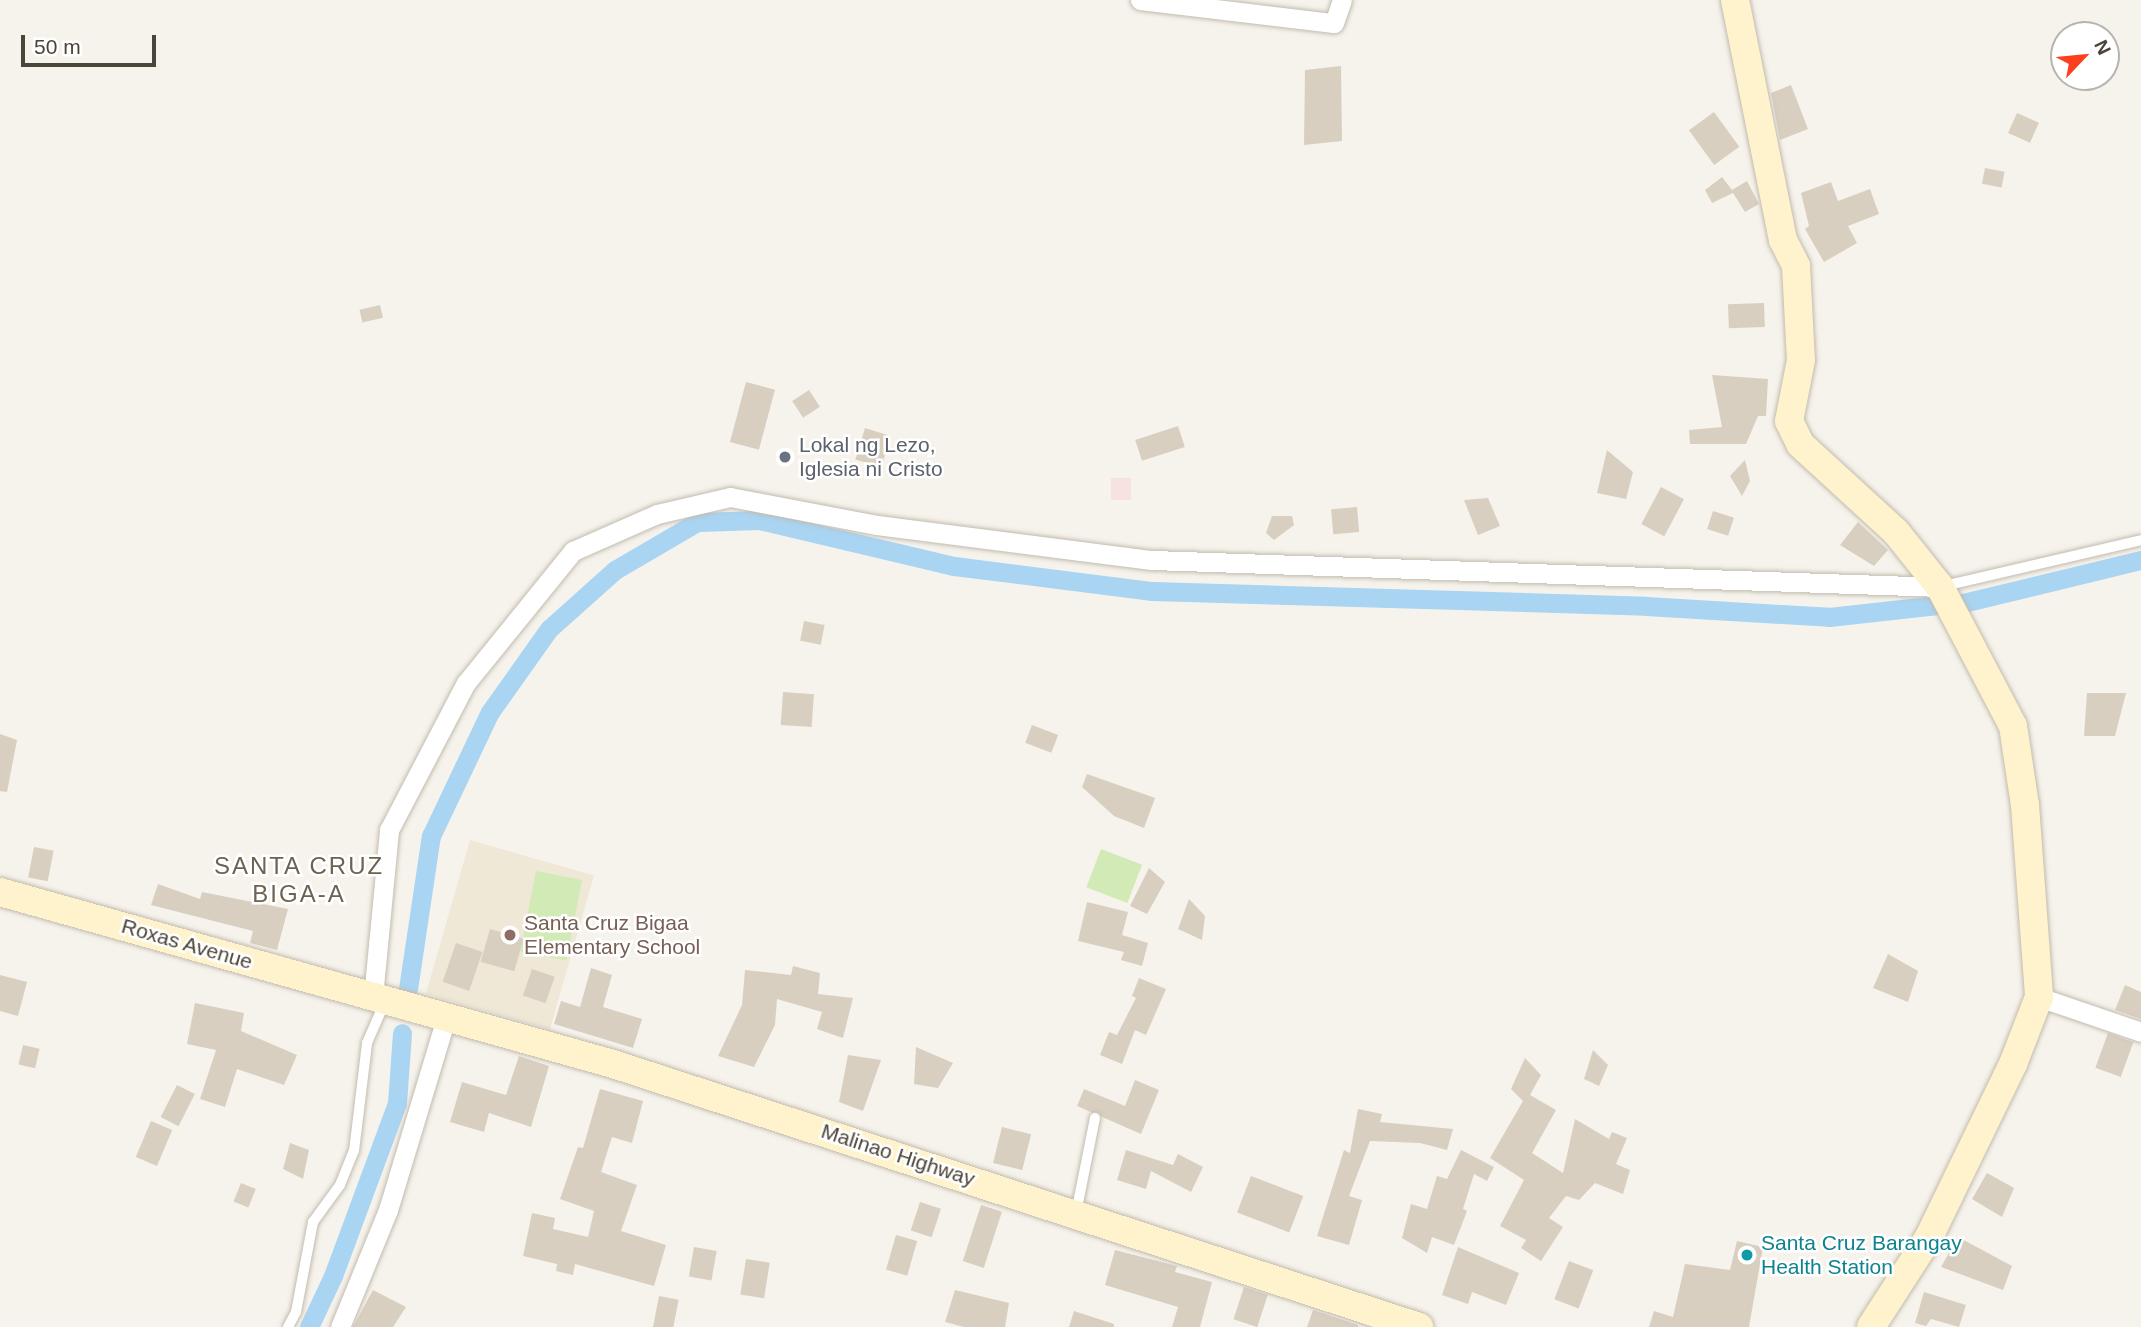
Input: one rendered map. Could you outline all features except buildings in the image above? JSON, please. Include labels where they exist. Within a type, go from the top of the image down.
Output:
[{"type":"main road","points":[[1735,0],[1783,240],[1796,266],[1801,359],[1789,421],[1800,444],[1896,532],[1940,587],[2013,726],[2025,805],[2039,997],[2013,1064],[1928,1237],[1871,1327]]},
{"type":"main road","name":"Roxas Avenue","points":[[0,892],[379,998]]},
{"type":"main road","name":"Malinao Highway","points":[[379,998],[613,1064],[1419,1327]]},
{"type":"street","points":[[1140,0],[1334,23],[1342,0]]},
{"type":"street","points":[[379,998],[389,830],[466,683],[573,551],[657,514],[730,497],[877,525],[1152,561],[1940,587]]},
{"type":"street","points":[[2039,997],[2141,1032]]},
{"type":"street","points":[[340,1327],[388,1210],[446,1018]]},
{"type":"lane","points":[[1940,587],[2141,540]]},
{"type":"lane","points":[[288,1327],[296,1312],[313,1222],[340,1185],[354,1151],[367,1043],[379,998]]},
{"type":"lane","points":[[1076,1213],[1095,1118]]},
{"type":"shaded area","points":[[1111,478],[1131,478],[1131,500],[1111,500]]},
{"type":"shaded area","name":"Santa Cruz Bigaa Elementary School","points":[[470,840],[594,876],[550,1029],[426,994]]},
{"type":"green space","points":[[1101,849],[1142,865],[1127,903],[1086,887]]},
{"type":"green space","points":[[536,871],[582,880],[566,960],[520,951]]},
{"type":"waterway","points":[[408,989],[431,836],[490,712],[549,629],[615,570],[697,522],[759,520],[954,566],[1152,591],[1646,606],[1829,617],[1937,605]]},
{"type":"waterway","points":[[1963,603],[2141,560]]},
{"type":"waterway","points":[[309,1327],[333,1276],[397,1103],[402,1033]]},
{"type":"place","name":"Lokal ng Lezo, Iglesia ni Cristo","points":[[785,457]]},
{"type":"place","name":"Santa Cruz Bigaa Elementary School","points":[[510,935]]},
{"type":"place","name":"Santa Cruz Barangay Health Station","points":[[1747,1255]]},
{"type":"district","name":"SANTA CRUZ BIGA-A","points":[[299,880]]}]
